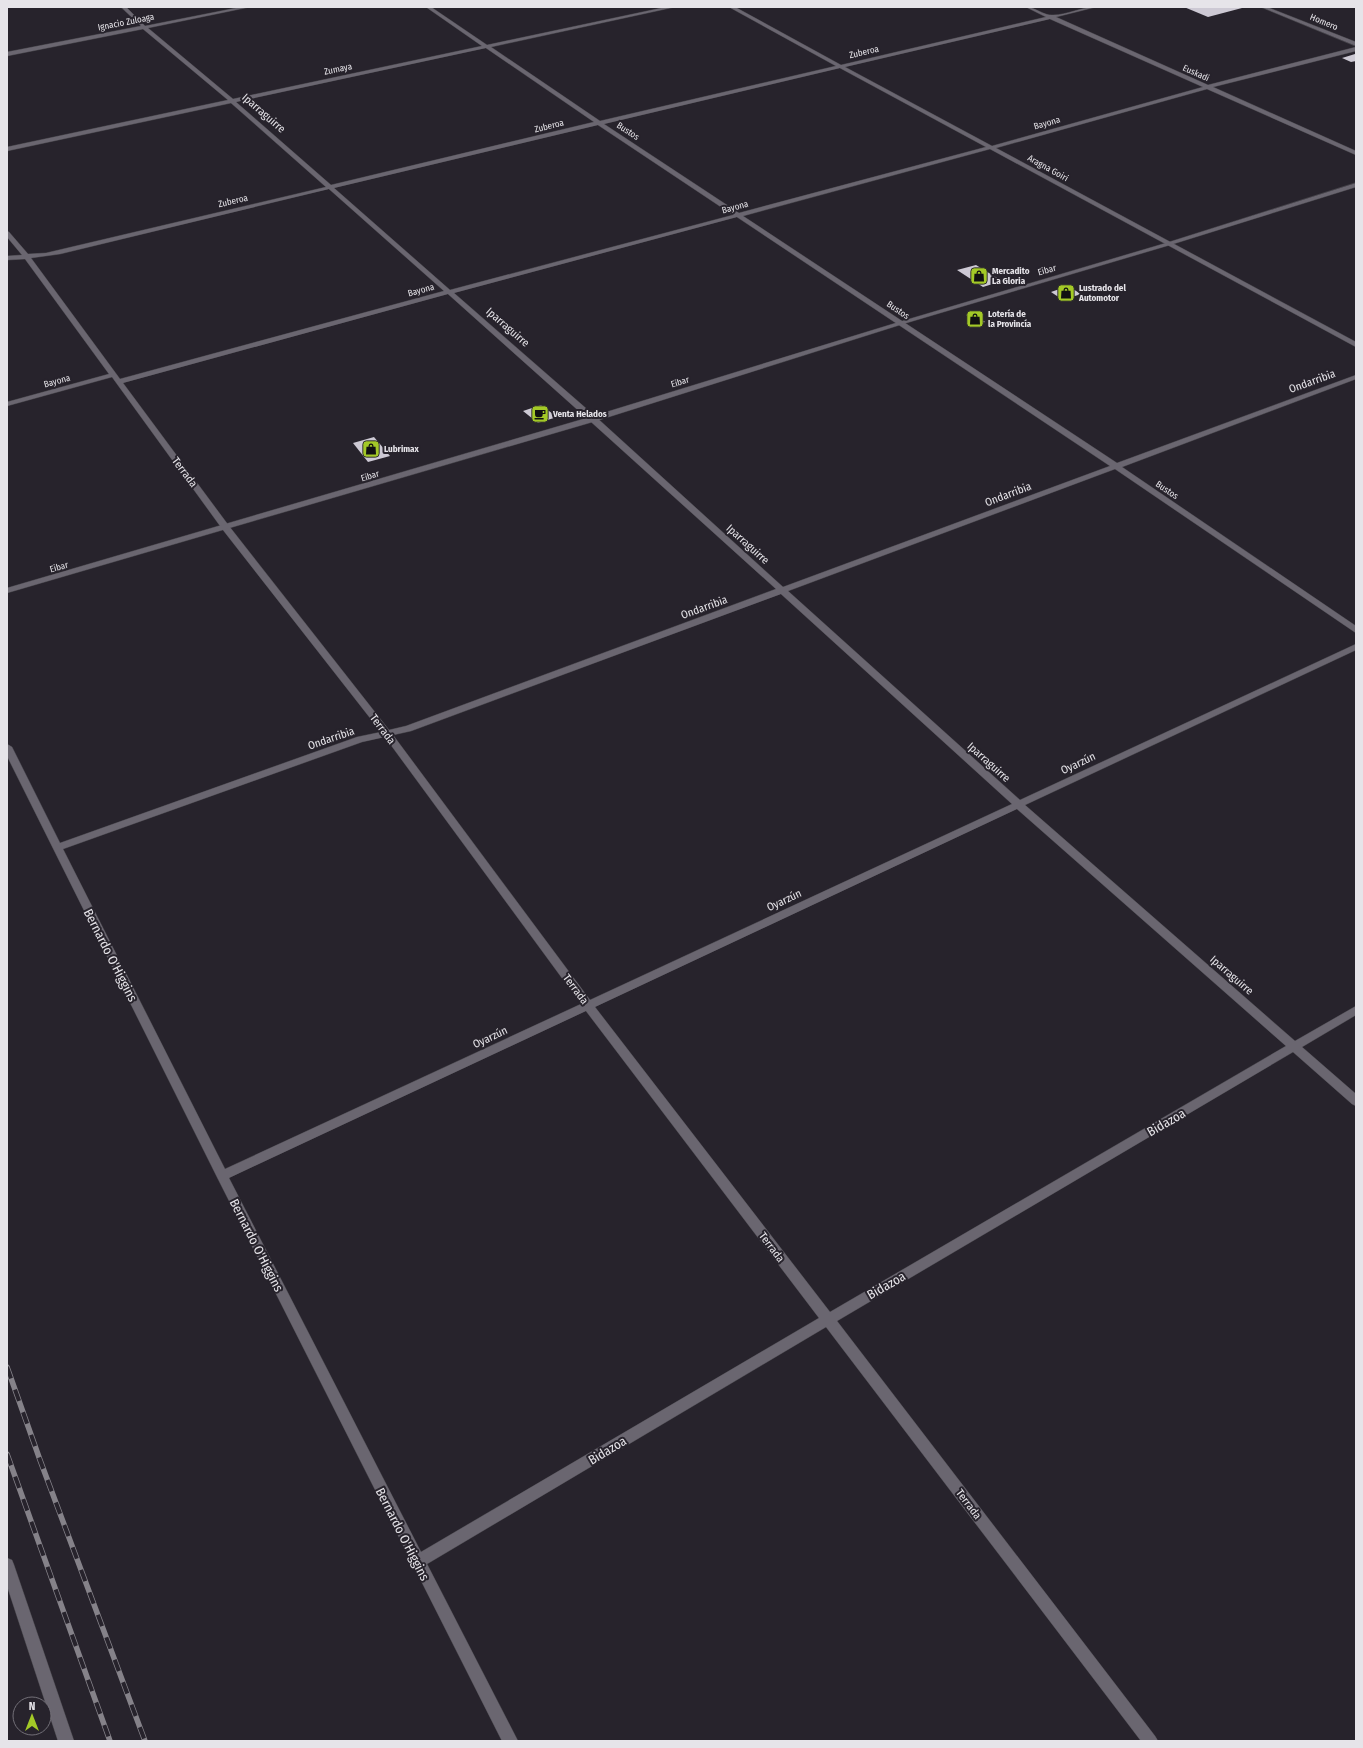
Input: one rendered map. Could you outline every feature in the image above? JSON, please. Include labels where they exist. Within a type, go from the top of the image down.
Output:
[{"type":"street","name":"Iparraguirre","points":[[123,7],[144,27],[231,100],[593,419],[781,591],[1018,804],[1356,1101]]},
{"type":"street","name":"Ignacio Zuloaga","points":[[7,54],[248,7]]},
{"type":"street","name":"Bustos","points":[[428,7],[599,123],[740,215],[1114,465],[1356,630]]},
{"type":"street","name":"Zumaya","points":[[7,148],[673,7]]},
{"type":"street","name":"Aragna Goiri","points":[[731,7],[993,147],[1168,244],[1356,345]]},
{"type":"street","name":"Euskadi","points":[[1028,7],[1356,153]]},
{"type":"street","name":"Zuberoa","points":[[7,258],[60,252],[599,123],[1094,7]]},
{"type":"street","name":"Homero","points":[[1263,7],[1356,44]]},
{"type":"street","name":"Bayona","points":[[118,382],[993,147],[1208,87],[1356,49]]},
{"type":"street","name":"Eibar","points":[[7,591],[226,528],[593,419],[901,323],[1168,244],[1356,185]]},
{"type":"street","name":"Terrada","points":[[7,233],[26,256],[112,375],[226,528],[387,733],[588,1005],[827,1320],[1150,1741]]},
{"type":"street","name":"Bayona","points":[[7,404],[112,375]]},
{"type":"street","name":"Ondarribia","points":[[57,848],[360,739],[408,729],[781,591],[1114,465],[1356,377]]},
{"type":"street","name":"Oyarzún","points":[[222,1176],[1356,647]]},
{"type":"street","name":"Bernardo O'Higgins","points":[[7,747],[222,1176],[510,1741]]},
{"type":"street","name":"Bidazoa","points":[[418,1562],[1356,1010]]},
{"type":"street","points":[[7,1565],[66,1741]]},
{"type":"building","points":[[1184,7],[1238,7],[1242,8],[1208,17]]},
{"type":"building","points":[[1355,54],[1356,61],[1351,62],[1342,58]]},
{"type":"building","name":"Mercadito La Gloria","points":[[976,265],[1002,281],[983,287],[957,270]]},
{"type":"building","name":"Lustrado del Automotor","points":[[1068,286],[1081,294],[1063,300],[1051,292]]},
{"type":"building","name":"Lotería de la Provincía","points":[[973,313],[985,322],[977,324],[966,315]]},
{"type":"building","name":"Venta Helados","points":[[541,405],[557,417],[538,423],[523,411]]},
{"type":"building","name":"Lubrimax","points":[[374,437],[390,456],[368,462],[353,443]]},
{"type":"railway","points":[[7,1367],[40,1460],[145,1741]]},
{"type":"railway","points":[[7,1454],[110,1741]]},
{"type":"place","name":"Mercadito La Gloria","points":[[979,276]]},
{"type":"place","name":"Lustrado del Automotor","points":[[1066,293]]},
{"type":"place","name":"Lotería de la Provincía","points":[[975,319]]},
{"type":"place","name":"Venta Helados","points":[[540,414]]},
{"type":"place","name":"Lubrimax","points":[[371,449]]}]
